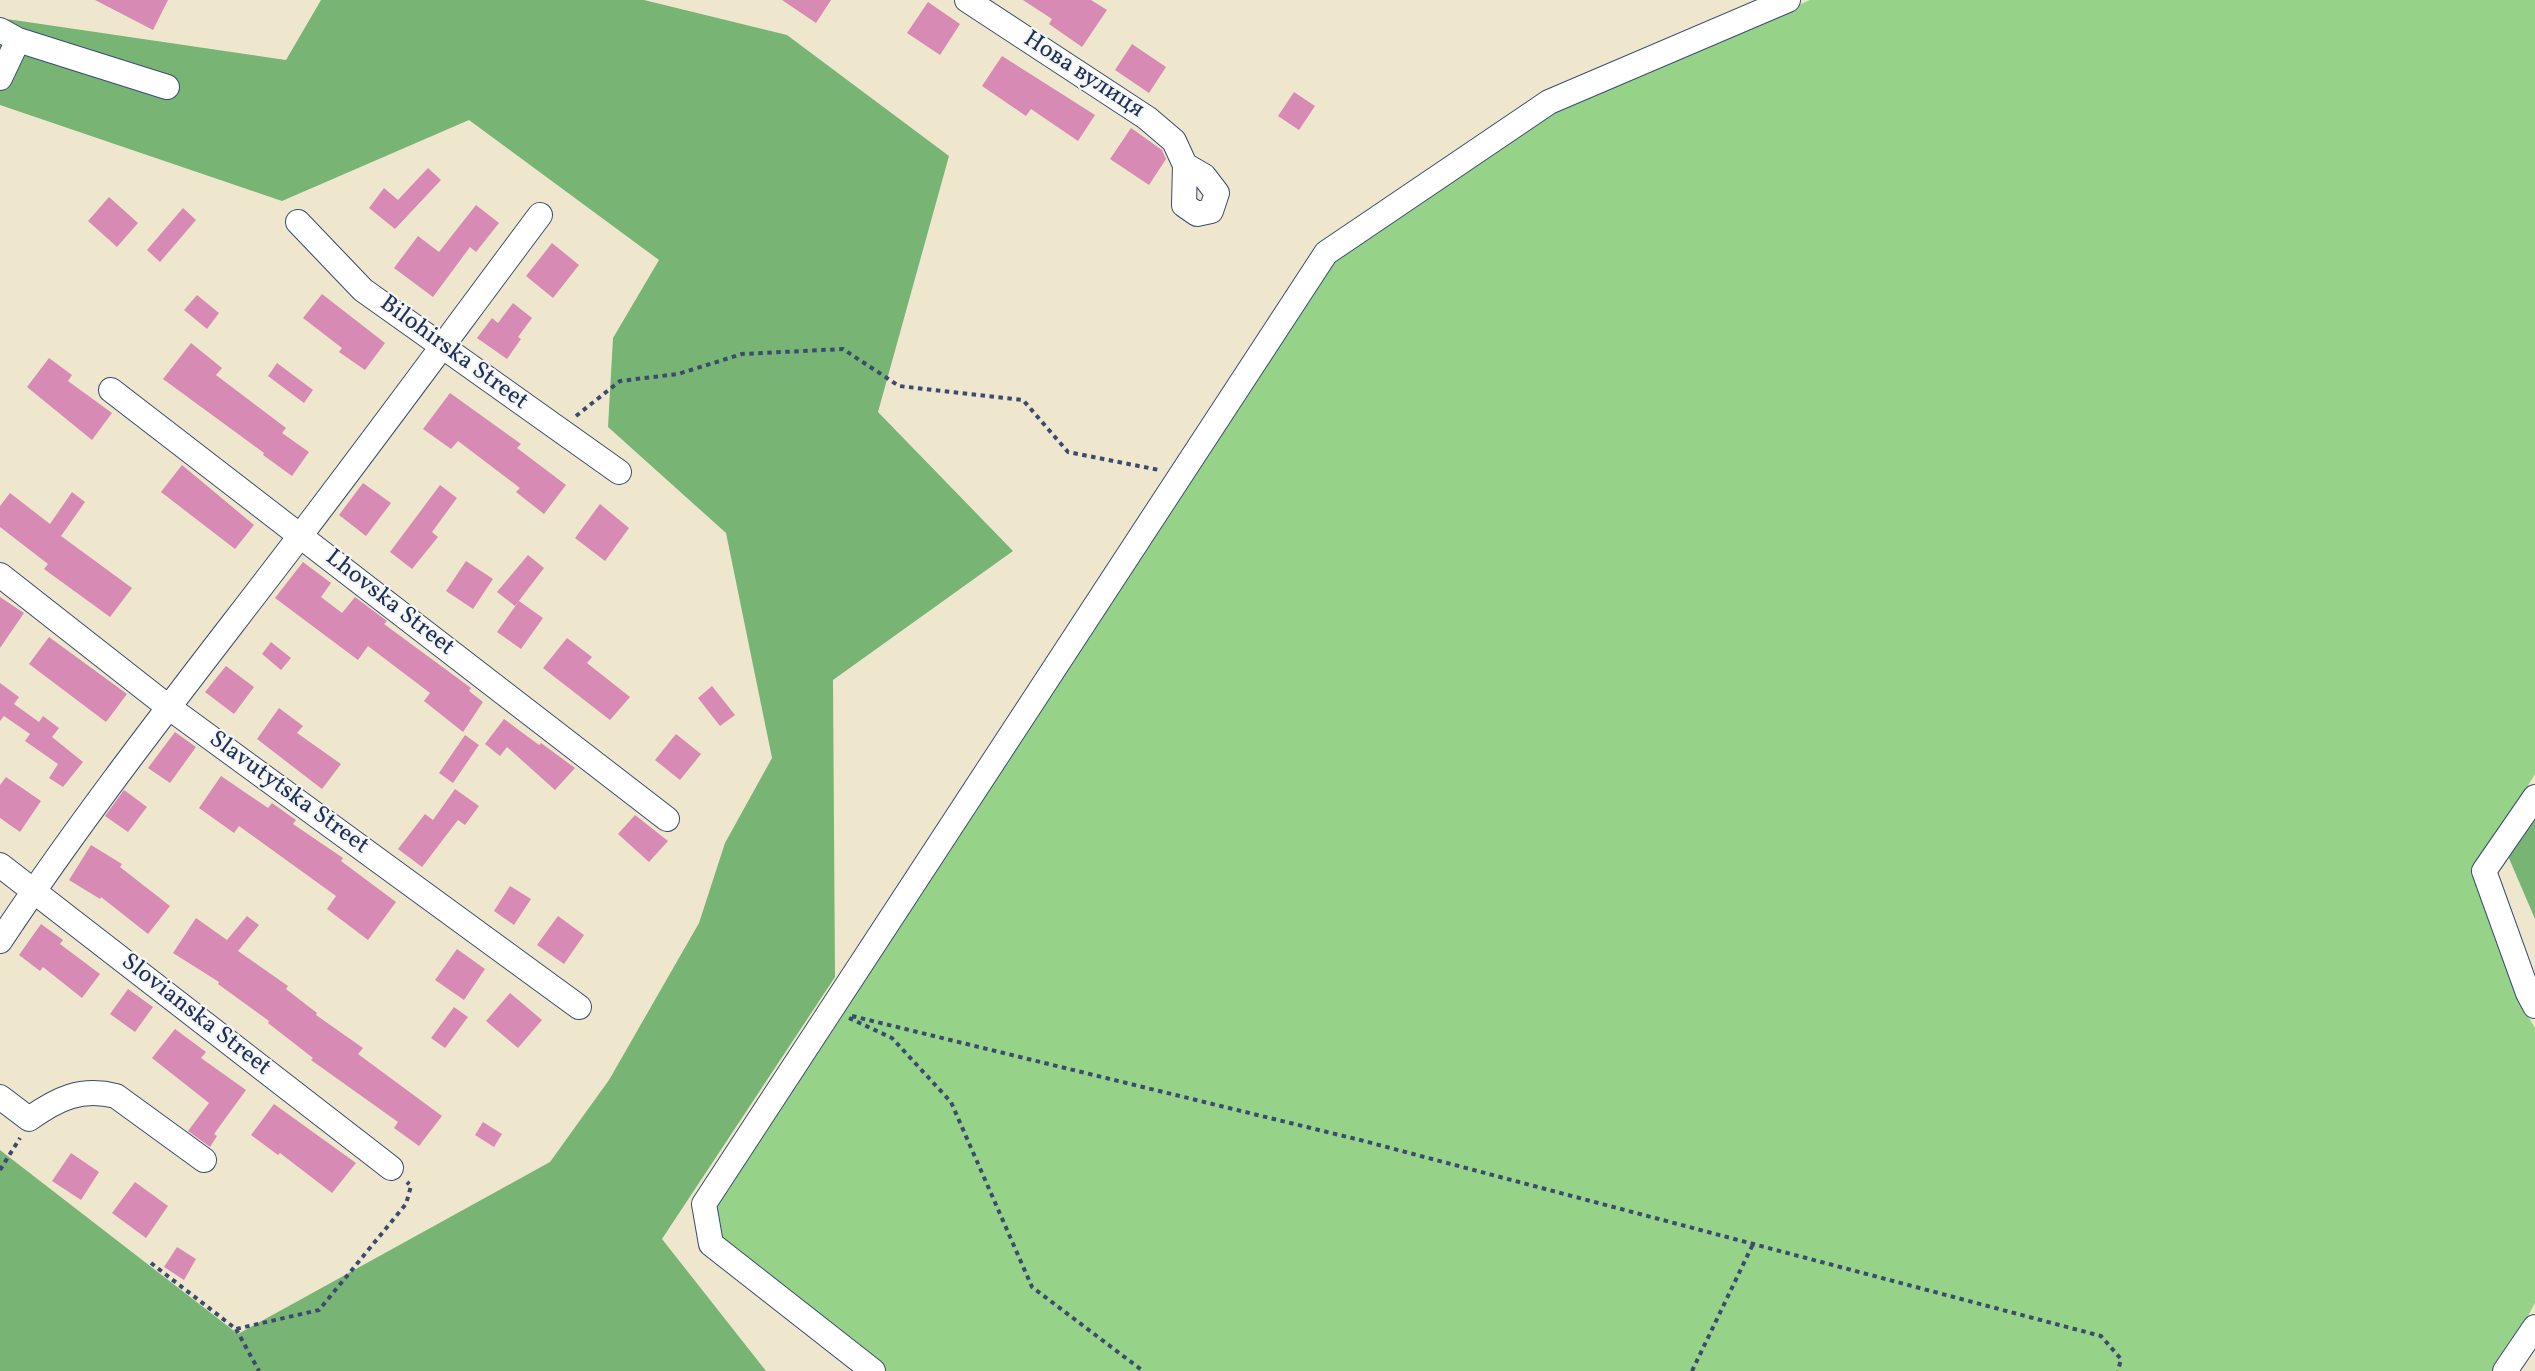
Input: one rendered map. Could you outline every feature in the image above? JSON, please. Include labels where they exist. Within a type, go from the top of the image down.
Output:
[{"type":"street","name":"Нова вулиця","points":[[967,0],[1147,118],[1174,141],[1185,165]]},
{"type":"street","points":[[873,1371],[711,1244],[704,1204],[1326,253],[1549,102],[1788,0]]},
{"type":"street","points":[[0,78],[9,35],[167,87]]},
{"type":"street","points":[[0,941],[33,891],[167,706],[300,536],[540,215]]},
{"type":"street","name":"Bilohirska Street","points":[[298,222],[363,290],[619,472]]},
{"type":"street","name":"Lhovska Street","points":[[111,390],[667,819]]},
{"type":"street","name":"Slavutytska Street","points":[[0,575],[167,706],[579,1007]]},
{"type":"street","points":[[2535,797],[2484,871],[2528,993],[2535,1006]]},
{"type":"street","name":"Slovianska Street","points":[[0,865],[391,1168]]},
{"type":"street","points":[[0,1097],[29,1119],[61,1098],[81,1092],[102,1092],[116,1096],[204,1160]]},
{"type":"street","points":[[2505,1371],[2535,1327]]},
{"type":"path","points":[[559,430],[620,381],[678,374],[742,354],[843,349],[898,386],[1023,399],[1068,452],[1159,470],[1177,482]]},
{"type":"path","points":[[831,1010],[1364,1141],[2102,1336],[2121,1359],[2118,1371]]},
{"type":"path","points":[[831,1010],[892,1038],[951,1102],[1032,1287],[1143,1371]]},
{"type":"path","points":[[0,1170],[29,1119]]},
{"type":"path","points":[[236,1329],[319,1310],[406,1204],[411,1186],[391,1168]]},
{"type":"path","points":[[1692,1371],[1753,1244]]},
{"type":"path","points":[[151,1263],[236,1329],[259,1371]]},
{"type":"green space","points":[[321,0],[644,0],[787,35],[949,156],[878,412],[1013,551],[833,680],[835,977],[662,1239],[766,1371],[0,1371],[0,1150],[238,1334],[550,1162],[609,1080],[699,923],[725,843],[772,758],[726,533],[608,427],[613,338],[659,260],[469,120],[282,201],[0,105],[0,18],[286,60]]},
{"type":"green space","points":[[1810,0],[2535,0],[2535,774],[2474,875],[2518,999],[2535,1028],[2535,1303],[2498,1371],[881,1371],[717,1243],[711,1209],[1332,259],[1552,111]]},
{"type":"green space","points":[[2535,816],[2535,919],[2508,856]]},
{"type":"building","points":[[95,0],[168,0],[153,30]]},
{"type":"building","points":[[782,0],[831,0],[816,23]]},
{"type":"building","points":[[1023,0],[1091,0],[1107,10],[1082,47],[1049,24],[1052,19]]},
{"type":"building","points":[[928,2],[960,24],[940,55],[907,33]]},
{"type":"building","points":[[1132,44],[1166,67],[1149,93],[1115,70]]},
{"type":"building","points":[[1002,56],[1095,115],[1078,141],[1031,109],[1026,116],[982,86]]},
{"type":"building","points":[[1294,92],[1315,106],[1299,130],[1278,116]]},
{"type":"building","points":[[1131,128],[1162,150],[1166,159],[1149,185],[1110,159]]},
{"type":"building","points":[[428,168],[441,180],[395,229],[369,208],[384,188],[398,200]]},
{"type":"building","points":[[109,197],[138,223],[117,247],[88,221]]},
{"type":"building","points":[[476,205],[499,223],[476,252],[470,247],[433,297],[394,268],[418,236],[439,252]]},
{"type":"building","points":[[183,208],[196,220],[160,262],[147,250]]},
{"type":"building","points":[[552,243],[579,265],[553,298],[526,276]]},
{"type":"building","points":[[322,294],[385,343],[365,370],[339,352],[342,348],[303,318]]},
{"type":"building","points":[[197,295],[219,313],[207,329],[184,310]]},
{"type":"building","points":[[513,303],[532,318],[518,337],[521,339],[507,359],[477,338],[492,318],[498,323]]},
{"type":"building","points":[[191,343],[222,368],[216,375],[286,428],[282,433],[309,452],[292,476],[163,379]]},
{"type":"building","points":[[49,358],[72,375],[68,381],[112,413],[92,440],[27,387]]},
{"type":"building","points":[[277,363],[313,390],[304,403],[268,376]]},
{"type":"building","points":[[450,393],[521,444],[517,448],[566,485],[544,514],[516,492],[520,488],[458,441],[451,449],[423,429]]},
{"type":"building","points":[[182,465],[254,525],[235,549],[161,492]]},
{"type":"building","points":[[363,483],[391,503],[366,536],[339,515]]},
{"type":"building","points":[[440,485],[457,498],[432,532],[438,537],[412,569],[390,552]]},
{"type":"building","points":[[72,492],[85,502],[61,536],[132,588],[110,617],[44,569],[48,564],[0,527],[0,506],[10,493],[50,524]]},
{"type":"building","points":[[600,504],[629,528],[605,561],[575,538]]},
{"type":"building","points":[[528,555],[544,568],[515,606],[497,592]]},
{"type":"building","points":[[466,561],[493,579],[473,609],[446,591]]},
{"type":"building","points":[[303,562],[331,583],[321,597],[342,613],[355,597],[387,621],[384,624],[471,688],[469,691],[483,702],[463,732],[424,701],[430,693],[368,646],[358,660],[275,598]]},
{"type":"building","points":[[0,597],[24,613],[0,648]]},
{"type":"building","points":[[519,601],[543,618],[521,649],[497,632]]},
{"type":"building","points":[[49,637],[127,694],[106,722],[29,664]]},
{"type":"building","points":[[567,638],[592,657],[587,663],[630,697],[610,720],[543,668]]},
{"type":"building","points":[[271,642],[291,658],[281,670],[262,654]]},
{"type":"building","points":[[226,666],[254,687],[234,714],[205,692]]},
{"type":"building","points":[[0,683],[19,697],[14,704],[39,722],[43,716],[59,728],[52,737],[83,762],[63,787],[49,778],[58,764],[25,741],[30,734],[4,716],[0,721]]},
{"type":"building","points":[[712,686],[735,715],[720,726],[698,698]]},
{"type":"building","points":[[279,708],[303,726],[297,733],[341,764],[322,789],[257,739]]},
{"type":"building","points":[[504,719],[575,768],[555,790],[507,747],[500,756],[485,744]]},
{"type":"building","points":[[175,732],[196,747],[170,783],[148,768]]},
{"type":"building","points":[[676,734],[701,754],[680,780],[655,760]]},
{"type":"building","points":[[465,735],[479,745],[453,783],[439,773]]},
{"type":"building","points":[[221,776],[268,808],[272,803],[296,820],[293,824],[343,858],[341,861],[396,902],[368,940],[327,909],[336,896],[239,826],[234,833],[199,808]]},
{"type":"building","points":[[6,777],[41,801],[20,832],[0,818],[0,785]]},
{"type":"building","points":[[455,789],[479,806],[465,825],[458,820],[422,867],[398,849],[425,814],[433,820]]},
{"type":"building","points":[[124,790],[147,807],[128,832],[105,816]]},
{"type":"building","points":[[635,815],[668,841],[649,862],[618,834]]},
{"type":"building","points":[[91,845],[122,864],[120,867],[170,906],[148,934],[101,897],[100,899],[69,880]]},
{"type":"building","points":[[510,886],[531,899],[514,925],[494,911]]},
{"type":"building","points":[[247,916],[259,925],[238,951],[288,986],[286,989],[317,1013],[316,1015],[363,1048],[358,1054],[442,1116],[419,1146],[394,1128],[398,1122],[311,1060],[313,1058],[268,1023],[269,1021],[218,984],[219,982],[173,953],[196,918],[227,940]]},
{"type":"building","points":[[558,916],[584,935],[564,964],[537,945]]},
{"type":"building","points":[[41,924],[63,940],[60,944],[100,974],[82,998],[43,967],[40,971],[19,955]]},
{"type":"building","points":[[457,949],[485,969],[464,1000],[435,980]]},
{"type":"building","points":[[128,989],[153,1007],[135,1032],[110,1014]]},
{"type":"building","points":[[510,993],[542,1020],[518,1048],[486,1021]]},
{"type":"building","points":[[454,1007],[468,1017],[445,1048],[431,1038]]},
{"type":"building","points":[[175,1029],[206,1052],[201,1058],[246,1090],[214,1134],[217,1136],[210,1147],[188,1131],[209,1103],[152,1058]]},
{"type":"building","points":[[274,1104],[356,1163],[332,1193],[280,1153],[278,1155],[251,1135]]},
{"type":"building","points":[[483,1122],[502,1134],[494,1147],[475,1135]]},
{"type":"building","points":[[71,1153],[99,1172],[81,1200],[52,1181]]},
{"type":"building","points":[[135,1182],[168,1206],[146,1238],[112,1213]]},
{"type":"building","points":[[177,1247],[196,1259],[184,1280],[164,1267]]}]
